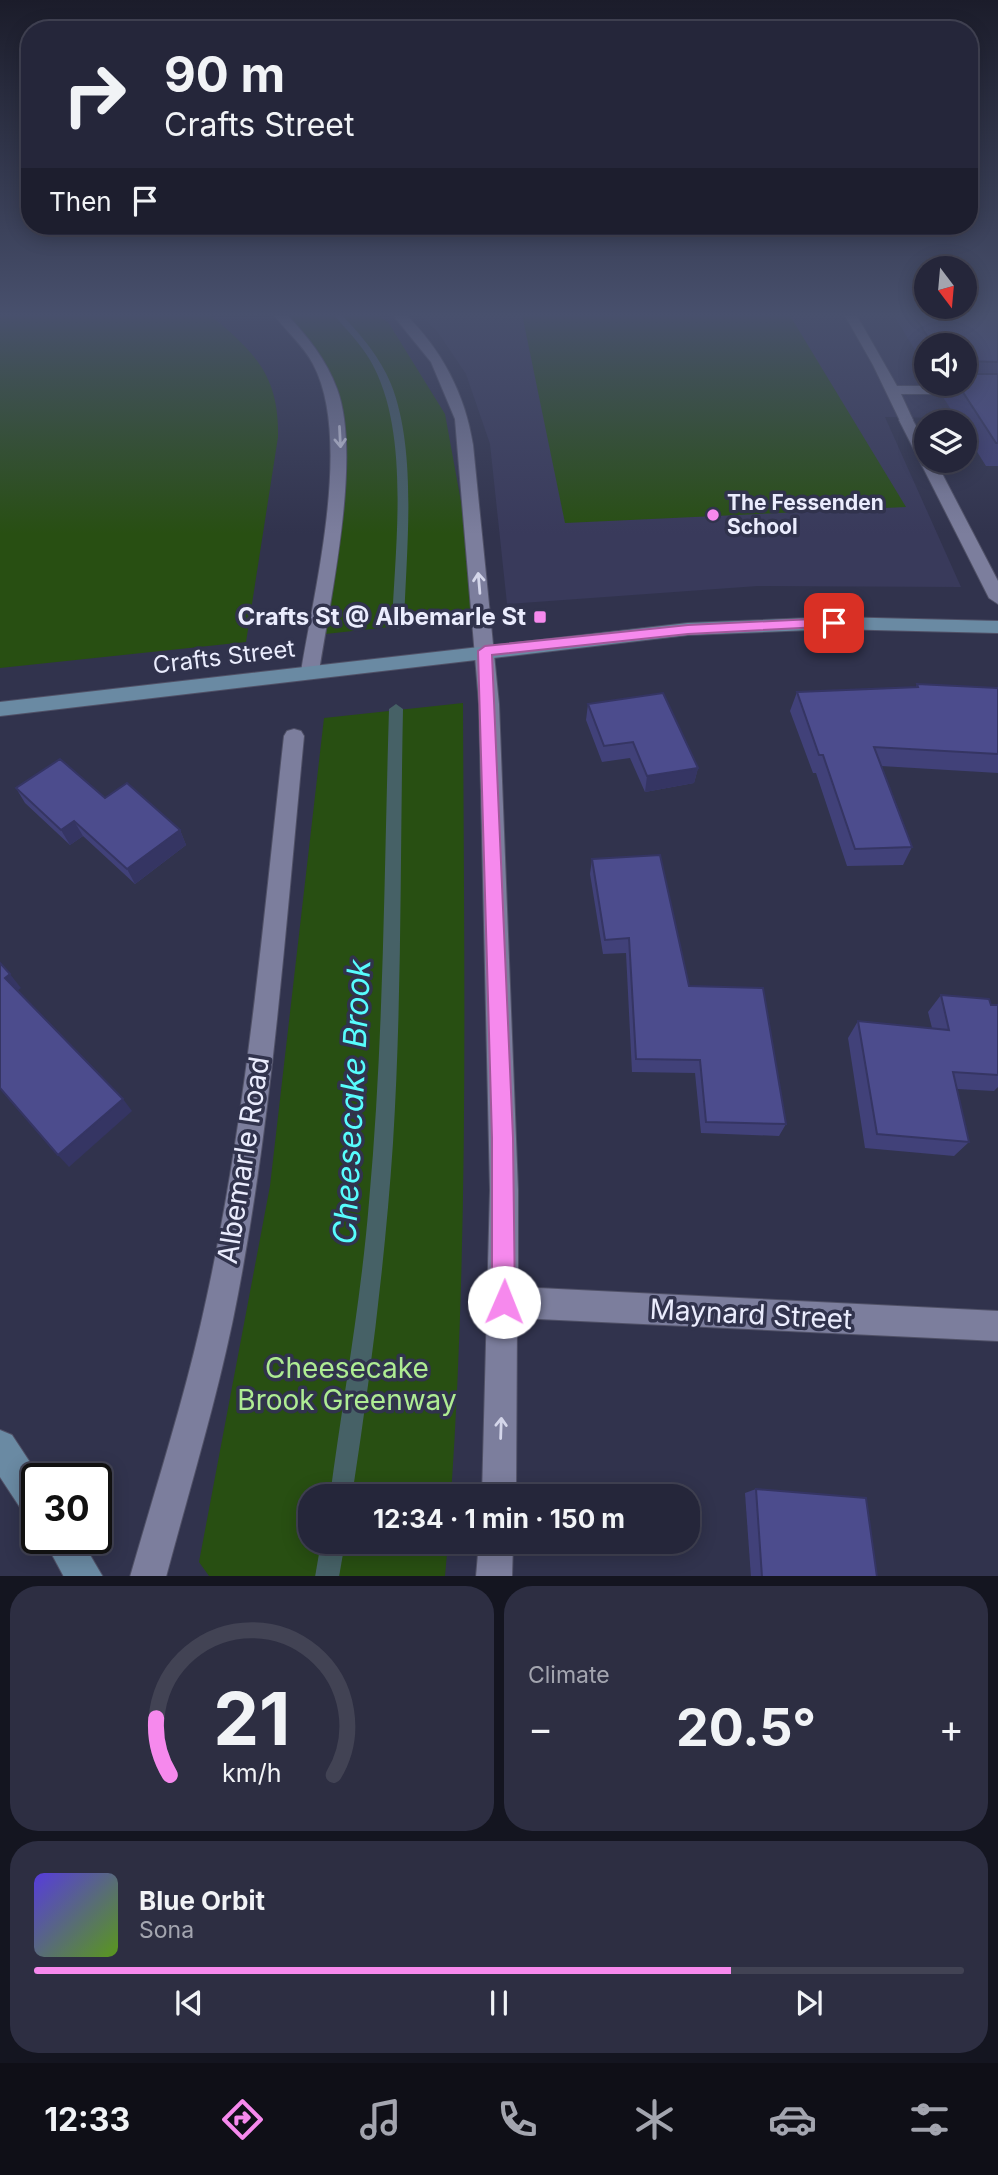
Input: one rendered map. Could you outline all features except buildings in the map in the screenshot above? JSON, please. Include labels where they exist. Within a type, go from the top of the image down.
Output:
[{"type":"main road","name":"Crafts Street","points":[[0,709],[485,651],[747,625],[846,623],[998,627]]},
{"type":"main road","points":[[0,1447],[21,1479]]},
{"type":"main road","points":[[70,1554],[84,1576]]},
{"type":"street","points":[[310,672],[339,480],[340,425],[331,388]]},
{"type":"street","points":[[451,388],[462,419],[485,651],[502,1138],[504,1302],[499,1484]]},
{"type":"street","points":[[914,436],[891,390],[998,390]]},
{"type":"street","points":[[933,473],[998,598]]},
{"type":"street","name":"Albemarle Road","points":[[148,1576],[212,1344],[240,1203],[256,1090],[293,736]]},
{"type":"street","name":"Maynard Street","points":[[504,1302],[998,1326]]},
{"type":"street","points":[[495,1576],[496,1554]]},
{"type":"shaded area","name":"The Fessenden School","points":[[471,388],[914,388],[914,396],[977,396],[977,388],[998,388],[998,419],[977,419],[977,410],[914,410],[914,418],[885,417],[961,587],[758,586],[507,604],[490,444]]},
{"type":"green space","points":[[0,388],[271,388],[277,415],[278,437],[246,642],[0,668]]},
{"type":"green space","points":[[325,388],[429,388],[445,414],[482,617],[316,635],[341,438]]},
{"type":"green space","points":[[537,388],[834,388],[906,507],[565,523]]},
{"type":"green space","name":"Cheesecake Brook Greenway","points":[[463,703],[461,1298],[452,1484],[298,1484],[298,1554],[447,1554],[445,1576],[209,1576],[199,1562],[270,1186],[324,718]]},
{"type":"waterway","name":"Cheesecake Brook","points":[[388,388],[399,432],[401,458],[398,625]]},
{"type":"waterway","name":"Cheesecake Brook","points":[[343,1484],[376,1239],[384,1140],[396,709]]},
{"type":"waterway","name":"Cheesecake Brook","points":[[327,1576],[331,1554]]},
{"type":"place","name":"The Fessenden School","points":[[713,515]]},
{"type":"place","name":"Crafts St @ Albemarle St","points":[[540,617]]},
{"type":"route","points":[[504,1302],[502,1138],[489,704],[485,651],[688,629],[834,623]]}]
